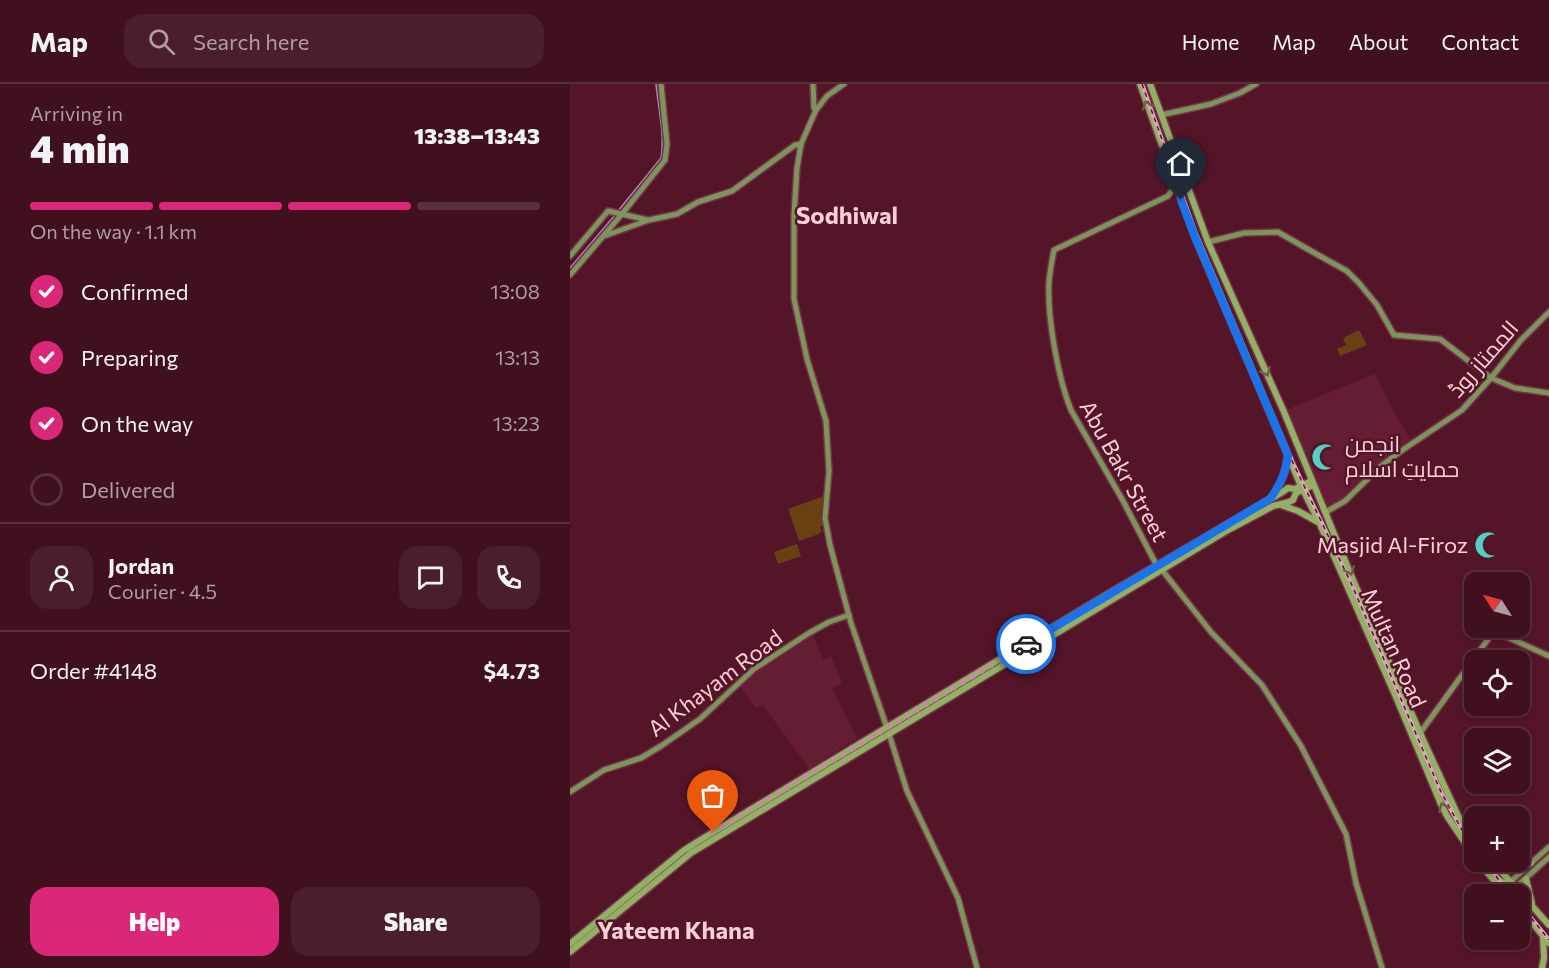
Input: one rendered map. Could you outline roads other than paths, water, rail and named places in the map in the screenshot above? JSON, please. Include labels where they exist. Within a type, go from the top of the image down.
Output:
[{"type":"main road","name":"Multan Road","points":[[1140,84],[1195,237],[1301,488],[1447,816],[1464,841]]},
{"type":"main road","name":"Multan Road","points":[[1150,84],[1208,242],[1284,412],[1353,580],[1420,733],[1464,825]]},
{"type":"main road","points":[[1270,499],[1283,478],[1288,455]]},
{"type":"main road","points":[[570,944],[683,851],[1175,559],[1288,488],[1301,488],[1312,483]]},
{"type":"main road","points":[[1175,559],[1277,504],[1293,500],[1301,488]]},
{"type":"main road","points":[[1277,504],[1298,511],[1318,522]]},
{"type":"main road","points":[[570,952],[691,853],[888,731]]},
{"type":"main road","points":[[1489,872],[1498,884]]},
{"type":"main road","points":[[1492,872],[1506,884]]},
{"type":"main road","points":[[1526,879],[1533,908]]},
{"type":"main road","points":[[1530,905],[1549,925]]},
{"type":"main road","points":[[1530,920],[1549,943]]},
{"type":"main road","points":[[1542,968],[1543,936]]},
{"type":"street","points":[[570,275],[665,160],[668,144],[661,84]]},
{"type":"street","points":[[813,84],[816,110]]},
{"type":"street","points":[[844,84],[828,96],[816,110],[805,131],[797,168],[794,221],[794,299],[807,359],[826,421],[830,471],[825,518],[849,615],[899,769],[907,791],[958,898],[977,968]]},
{"type":"street","points":[[1161,115],[1211,104],[1256,84]]},
{"type":"street","points":[[602,236],[649,220],[677,214],[698,202],[732,191],[795,145],[801,144]]},
{"type":"street","points":[[1176,186],[1168,196],[1181,200]]},
{"type":"street","name":"Abu Bakr Street","points":[[1168,196],[1054,250],[1049,282],[1050,311],[1065,397],[1160,568],[1212,633],[1262,685],[1301,746],[1346,834],[1356,883],[1382,968]]},
{"type":"street","points":[[570,256],[608,210],[649,220]]},
{"type":"street","points":[[1208,242],[1244,233],[1278,232],[1347,271],[1377,305],[1394,335],[1440,339],[1491,378],[1515,388],[1549,393]]},
{"type":"street","name":"الممتاز روڈ","points":[[1326,512],[1345,501],[1380,467],[1401,451],[1462,410],[1521,340],[1549,312]]},
{"type":"street","name":"Al Khayam Road","points":[[570,792],[604,770],[641,758],[661,746],[700,719],[754,669],[812,632],[849,615]]},
{"type":"street","points":[[1420,733],[1494,631],[1549,656]]},
{"type":"street","points":[[1515,884],[1531,863],[1549,847]]},
{"type":"street","points":[[1518,884],[1549,857]]},
{"type":"waterway","points":[[618,211],[661,158],[662,131],[656,84]]},
{"type":"waterway","points":[[570,268],[615,215]]},
{"type":"railway","points":[[1142,84],[1195,231],[1293,463],[1351,583],[1441,792],[1464,833]]},
{"type":"railway","points":[[1493,872],[1502,884]]},
{"type":"railway","points":[[1530,916],[1549,940]]},
{"type":"place","name":"انجمن حمایتِ اسلام","points":[[1325,457]]},
{"type":"place","name":"Masjid Al-Firoz","points":[[1488,545]]},
{"type":"district","name":"Sodhiwal","points":[[847,216]]},
{"type":"district","name":"Yateem Khana","points":[[676,931]]}]
